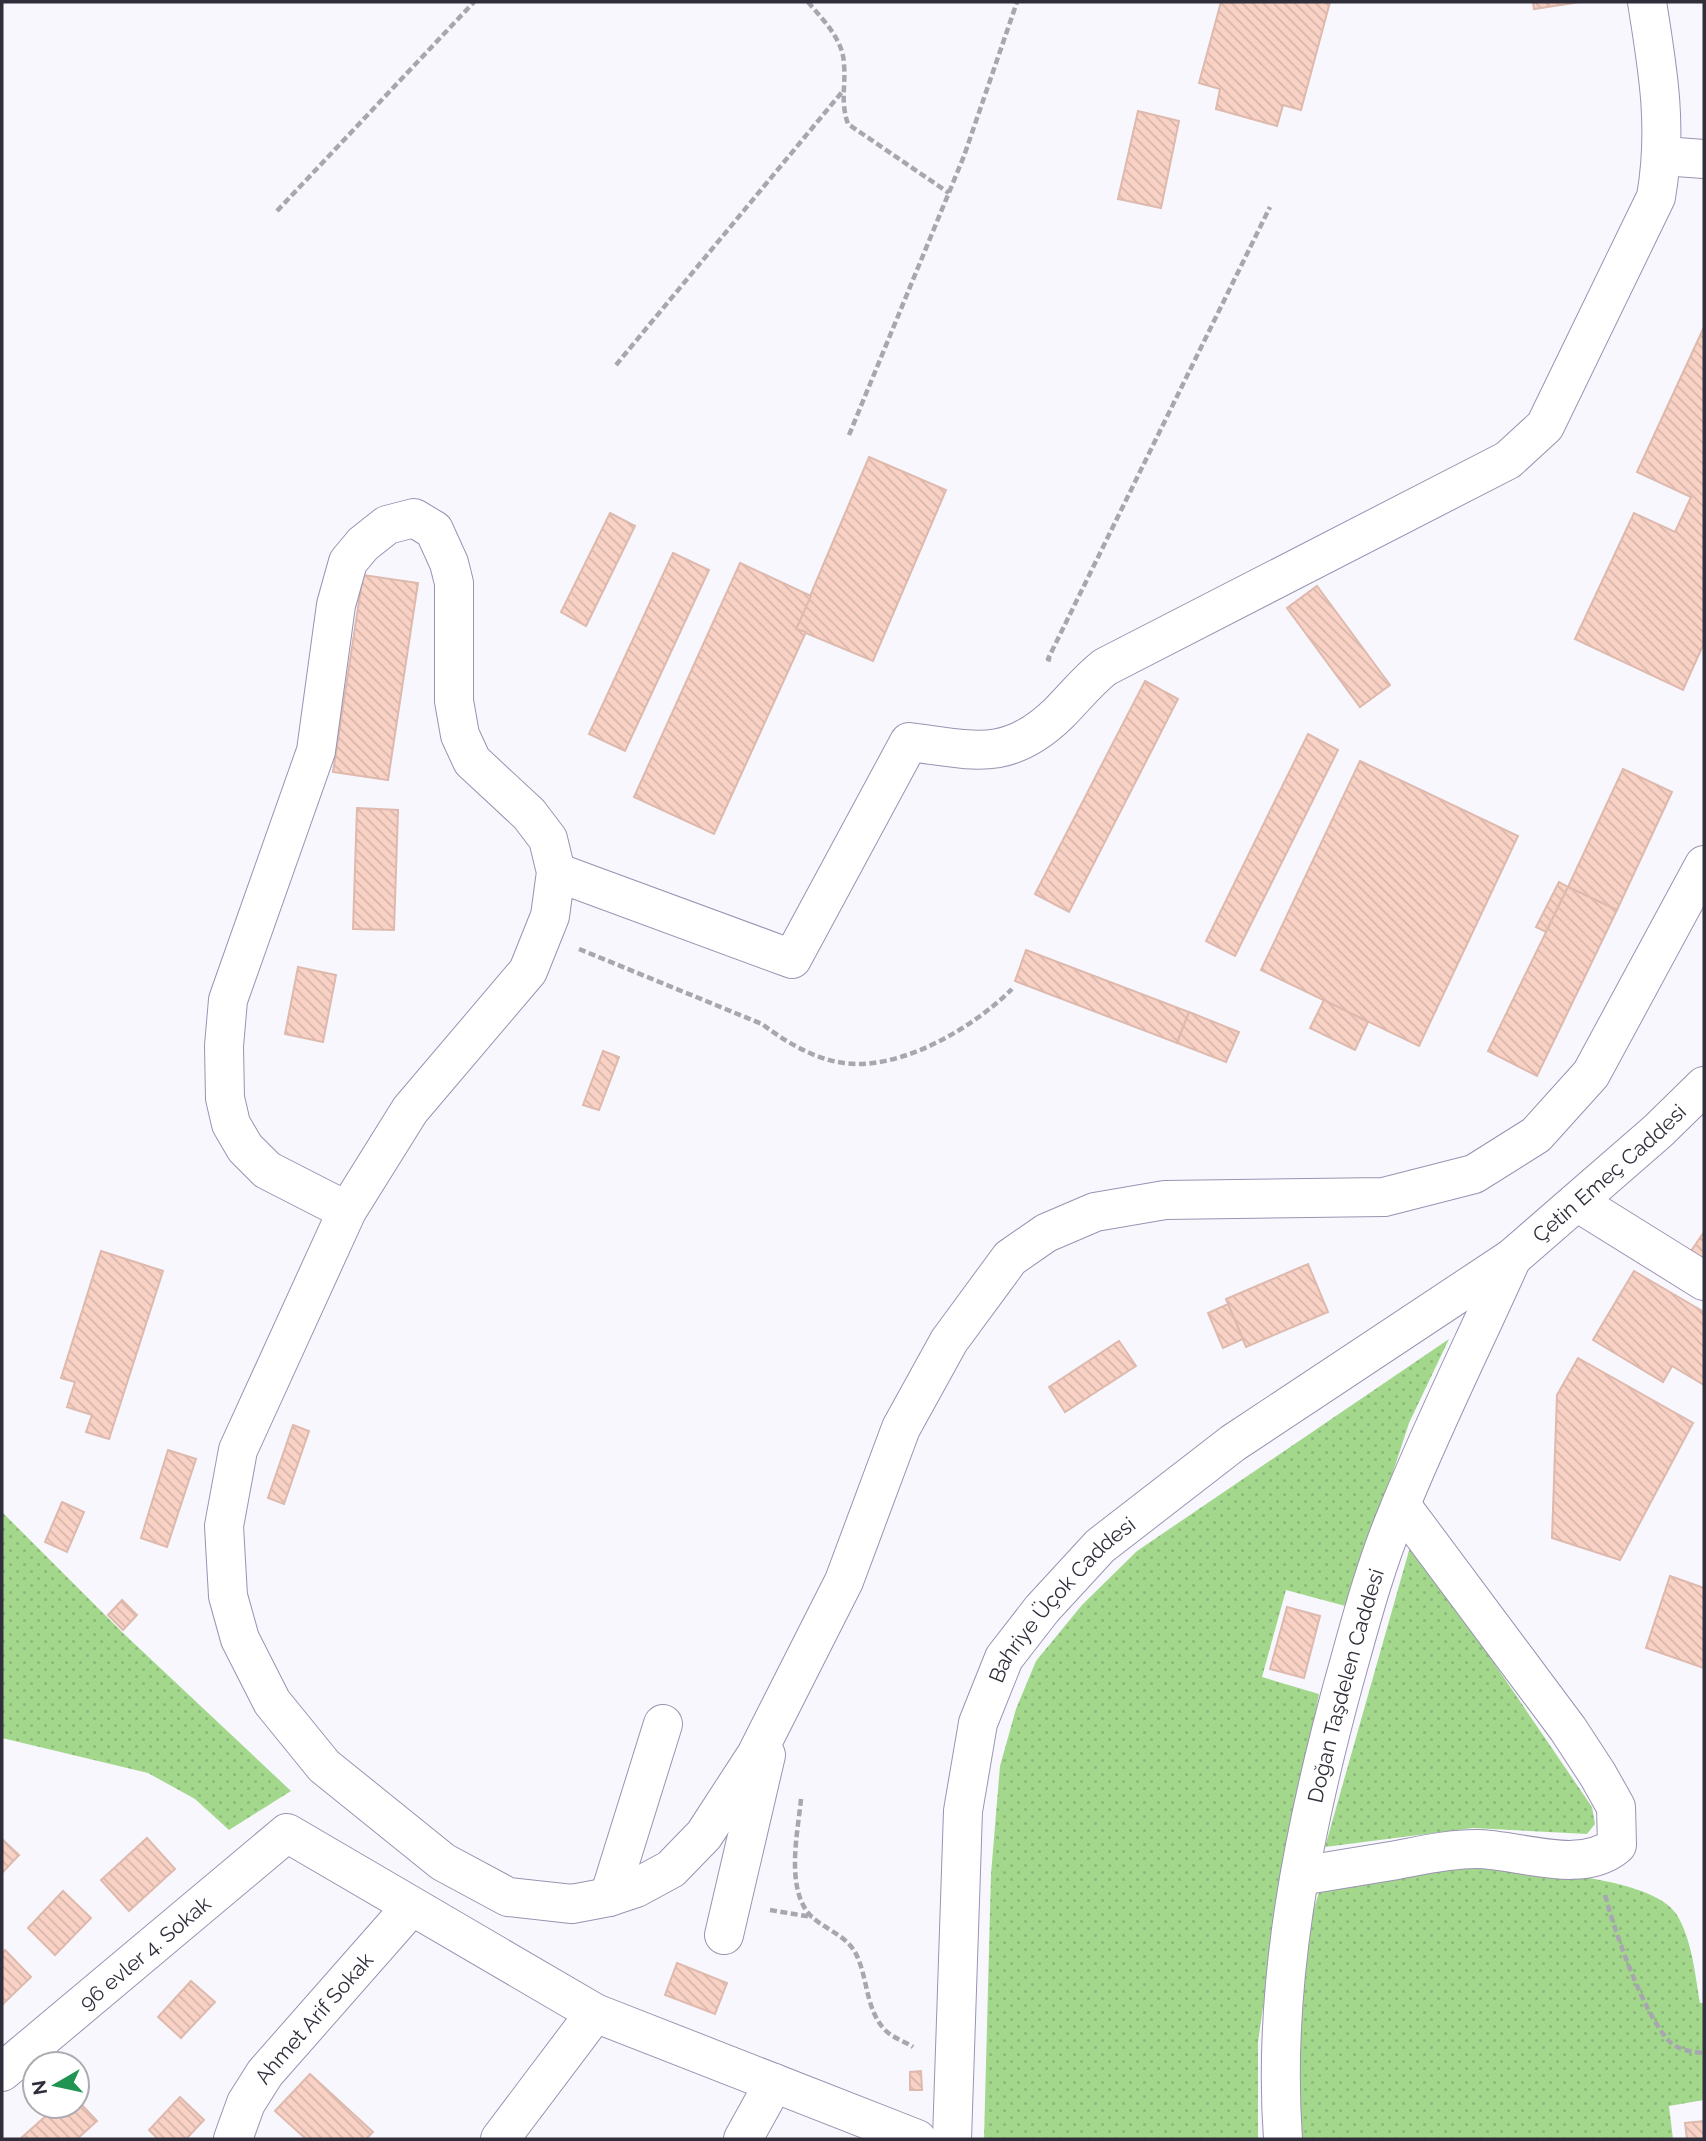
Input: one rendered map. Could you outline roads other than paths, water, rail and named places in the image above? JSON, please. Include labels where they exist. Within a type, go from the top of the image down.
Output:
[{"type":"street","points":[[555,872],[792,959],[909,742],[986,751],[1016,746],[1043,729],[1085,682],[1105,667],[1508,460],[1545,426],[1656,197],[1664,156],[1661,93],[1647,2]]},
{"type":"street","points":[[1664,156],[1704,159]]},
{"type":"street","points":[[347,1212],[267,1170],[245,1148],[231,1124],[225,1098],[224,1046],[228,1000],[316,751],[336,605],[348,562],[363,544],[387,525],[414,518],[434,530],[449,563],[454,583],[454,701],[460,735],[472,761],[529,814],[548,839],[555,872],[550,916],[528,971],[410,1110],[347,1212],[238,1450],[224,1526],[228,1596],[240,1640],[272,1702],[324,1766],[443,1862],[508,1897],[572,1904],[609,1897],[636,1888],[671,1869],[704,1835],[756,1755],[844,1581],[901,1428],[950,1341],[1010,1258],[1046,1233],[1095,1212],[1165,1200],[1384,1197],[1474,1174],[1536,1135],[1591,1074],[1704,865]]},
{"type":"street","name":"Çetin Emeç Caddesi","points":[[1512,1258],[1658,1131],[1704,1086]]},
{"type":"street","points":[[1577,1202],[1704,1281]]},
{"type":"street","name":"Doğan Taşdelen Caddesi","points":[[1283,2139],[1284,1975],[1312,1807],[1333,1722],[1361,1622],[1401,1505],[1512,1258]]},
{"type":"street","name":"Bahriye Üçok Caddesi","points":[[952,2139],[963,1811],[978,1723],[1004,1658],[1042,1609],[1100,1546],[1233,1443],[1512,1258]]},
{"type":"street","points":[[1300,1876],[1443,1850],[1478,1849],[1566,1859],[1608,1853],[1617,1845],[1616,1807],[1598,1775],[1568,1729],[1401,1505]]},
{"type":"street","points":[[724,1935],[776,1716]]},
{"type":"street","points":[[609,1897],[663,1724]]},
{"type":"street","name":"96 evler 4. Sokak","points":[[2,2072],[287,1833],[411,1907]]},
{"type":"street","points":[[411,1907],[595,2013],[916,2139]]},
{"type":"street","name":"Ahmet Arif Sokak","points":[[233,2139],[246,2103],[265,2073],[411,1907]]},
{"type":"street","points":[[500,2139],[595,2013]]},
{"type":"street","points":[[743,2139],[774,2082]]}]
